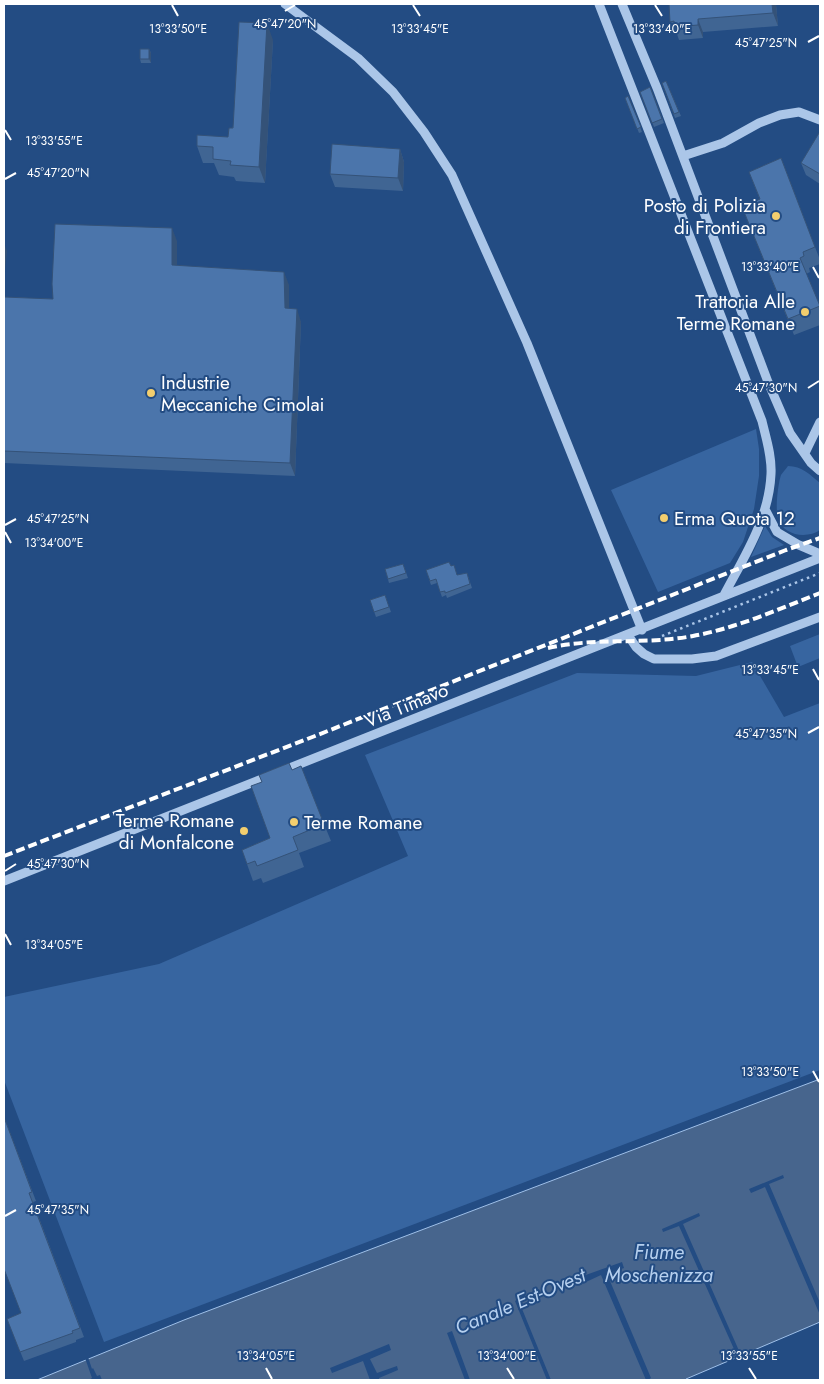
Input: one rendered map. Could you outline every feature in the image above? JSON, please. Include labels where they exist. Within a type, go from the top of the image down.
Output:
[{"type":"street","points":[[286,4],[358,58],[393,92],[424,132],[452,175],[527,343],[642,630]]},
{"type":"street","points":[[599,4],[762,421],[769,447],[771,473],[766,511],[724,595]]},
{"type":"street","points":[[622,4],[664,106],[768,382],[790,433],[811,463],[820,471]]},
{"type":"street","points":[[683,156],[723,143],[759,123],[780,115],[799,112],[820,120]]},
{"type":"street","points":[[805,454],[820,422]]},
{"type":"street","points":[[766,511],[777,532],[820,556]]},
{"type":"street","name":"Via Timavo","points":[[4,881],[642,630],[820,556]]},
{"type":"street","points":[[628,635],[636,647],[654,659],[692,659],[716,656],[820,617]]},
{"type":"path","points":[[662,636],[820,573]]},
{"type":"shaded area","points":[[756,429],[759,449],[759,476],[754,509],[743,542],[730,563],[658,592],[611,490]]},
{"type":"shaded area","points":[[788,466],[802,469],[820,483],[820,530],[815,533],[802,535],[790,532],[785,529],[778,518],[779,484],[781,475]]},
{"type":"shaded area","points":[[765,526],[772,537],[784,545],[751,557]]},
{"type":"shaded area","points":[[820,634],[820,658],[798,667],[790,646]]},
{"type":"shaded area","points":[[752,662],[784,717],[820,703],[820,1070],[104,1342],[4,1080],[4,997],[159,964],[408,856],[365,755],[577,673],[696,676]]},
{"type":"water","name":"Fiume Moschenizza","points":[[820,1079],[820,1322],[686,1380],[37,1380],[184,1320]]},
{"type":"pier","points":[[783,1175],[784,1178],[769,1184],[820,1303],[820,1315],[765,1187],[751,1193],[749,1189]]},
{"type":"pier","points":[[699,1213],[700,1216],[683,1224],[740,1353],[738,1358],[679,1226],[663,1232],[662,1229]]},
{"type":"pier","points":[[622,1262],[624,1268],[607,1274],[651,1378],[648,1380],[646,1380],[601,1275],[586,1282],[583,1276]]},
{"type":"pier","points":[[518,1299],[551,1380],[547,1380],[515,1301]]},
{"type":"pier","points":[[452,1331],[470,1380],[465,1380],[447,1333]]},
{"type":"pier","points":[[389,1344],[391,1350],[370,1359],[377,1373],[397,1366],[398,1370],[379,1378],[379,1380],[370,1380],[363,1361],[332,1373],[330,1368]]},
{"type":"pier","points":[[88,1357],[92,1369],[97,1376],[100,1375],[102,1380],[89,1380],[92,1378],[85,1358]]},
{"type":"building","points":[[669,4],[772,4],[773,13],[698,19],[698,25],[675,27],[674,21],[670,22]]},
{"type":"building","points":[[239,22],[267,23],[259,167],[230,165],[231,161],[213,159],[213,147],[197,146],[197,135],[228,137],[229,128],[233,128]]},
{"type":"building","points":[[140,49],[149,49],[149,59],[140,59]]},
{"type":"building","points":[[666,81],[679,112],[674,114],[662,83]]},
{"type":"building","points":[[650,87],[662,119],[652,123],[640,92]]},
{"type":"building","points":[[628,96],[641,127],[637,129],[625,98]]},
{"type":"building","points":[[820,134],[820,174],[801,163]]},
{"type":"building","points":[[332,144],[400,149],[398,178],[330,174]]},
{"type":"building","points":[[781,158],[815,247],[803,252],[804,256],[800,258],[820,306],[788,319],[742,207],[760,199],[749,172]]},
{"type":"building","name":"Industrie Meccaniche Cimolai","points":[[55,224],[172,228],[172,265],[284,272],[285,308],[297,309],[290,463],[4,451],[4,297],[53,299]]},
{"type":"building","points":[[449,562],[451,566],[454,565],[457,575],[467,573],[470,584],[445,593],[445,591],[440,592],[436,579],[430,581],[426,570]]},
{"type":"building","points":[[403,564],[406,573],[388,579],[385,569]]},
{"type":"building","points":[[385,595],[389,607],[374,612],[370,600]]},
{"type":"building","name":"Terme Romane","points":[[289,763],[292,770],[301,766],[324,824],[293,837],[298,850],[257,866],[255,861],[247,864],[242,850],[270,838],[251,786],[262,782],[259,775]]},
{"type":"building","points":[[4,1117],[32,1192],[29,1193],[80,1328],[72,1331],[73,1333],[20,1352],[7,1319],[21,1313],[4,1269]]},
{"type":"railway","points":[[4,856],[820,538]]},
{"type":"railway","points":[[548,648],[584,643],[675,639],[709,633],[773,612],[820,593]]},
{"type":"place","name":"Posto di Polizia di Frontiera","points":[[776,216]]},
{"type":"place","name":"Trattoria Alle Terme Romane","points":[[805,312]]},
{"type":"place","name":"Industrie Meccaniche Cimolai","points":[[151,393]]},
{"type":"place","name":"Erma Quota 12","points":[[664,518]]},
{"type":"place","name":"Terme Romane","points":[[294,822]]},
{"type":"place","name":"Terme Romane di Monfalcone","points":[[244,831]]},
{"type":"water label","name":"Canale Est-Ovest","points":[[520,1301]]}]
